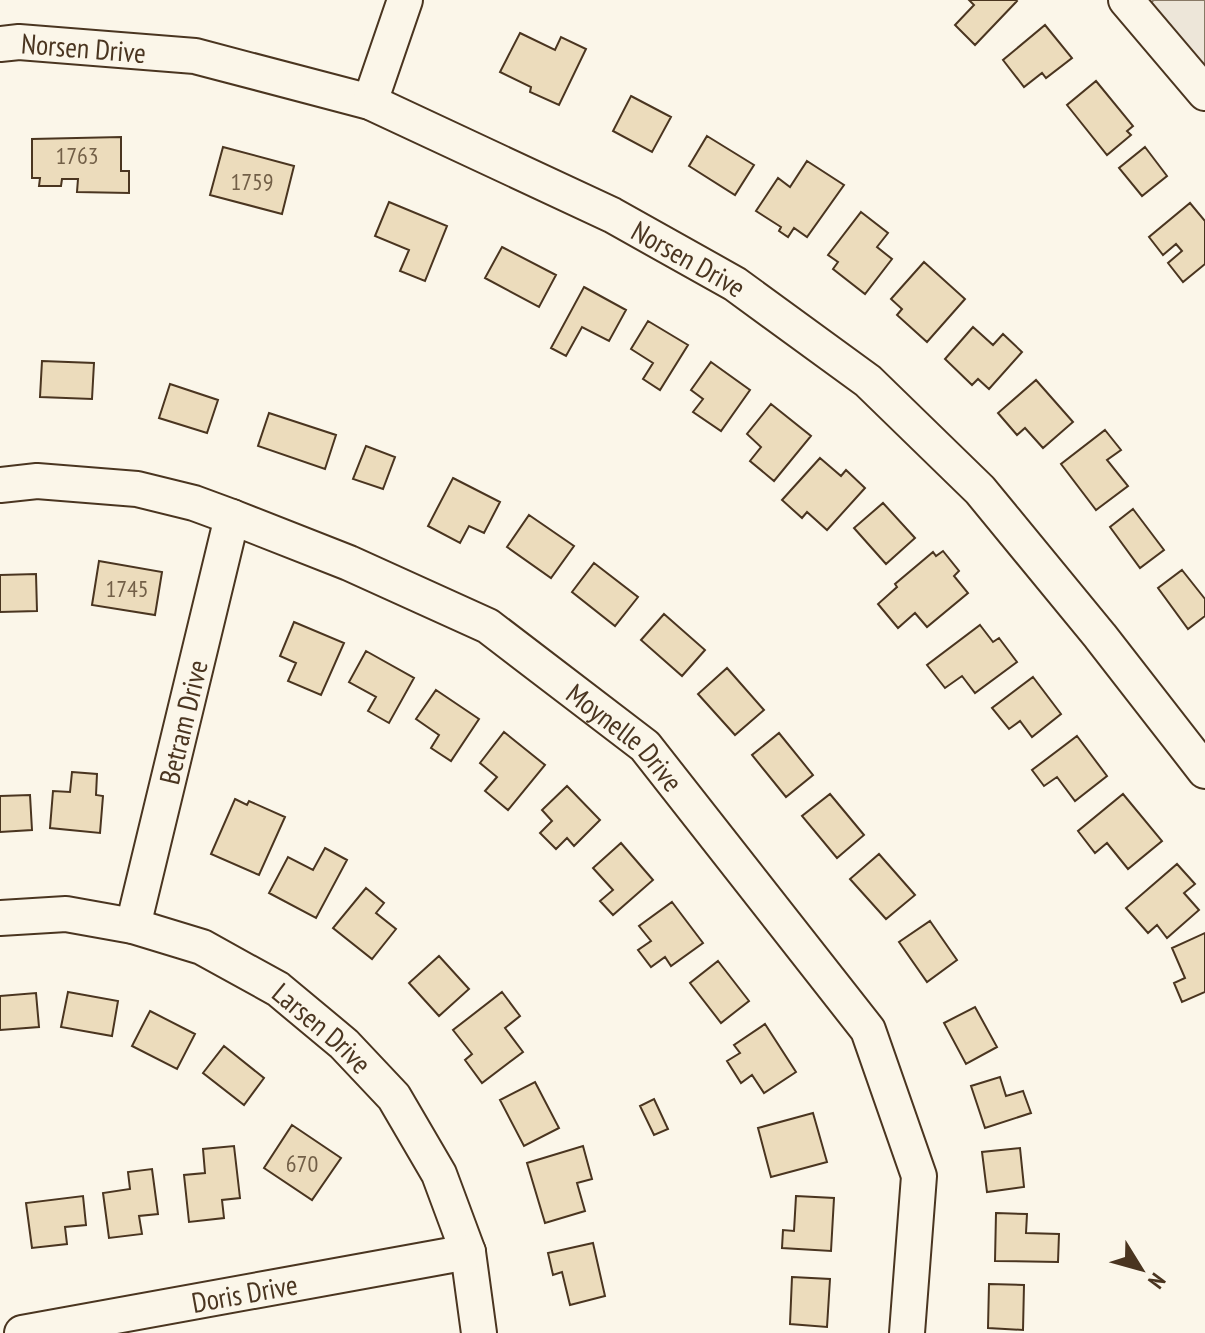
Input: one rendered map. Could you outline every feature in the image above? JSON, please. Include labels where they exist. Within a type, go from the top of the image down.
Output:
[{"type":"street","points":[[370,102],[405,0]]},
{"type":"street","points":[[1126,0],[1205,93]]},
{"type":"street","name":"Norsen Drive","points":[[0,44],[19,42],[195,56],[370,102],[612,215],[735,284],[868,381],[980,490],[1100,636],[1205,771]]},
{"type":"street","name":"Moynelle Drive","points":[[0,485],[37,481],[137,489],[194,503],[349,563],[488,626],[645,746],[868,1030],[919,1176],[907,1333]]},
{"type":"street","name":"Betram Drive","points":[[133,926],[232,517]]},
{"type":"street","name":"Larsen Drive","points":[[0,918],[66,914],[133,926],[202,947],[278,989],[344,1044],[394,1097],[439,1174],[468,1252],[479,1333]]},
{"type":"street","name":"Doris Drive","points":[[22,1333],[468,1252]]},
{"type":"shaded area","points":[[1154,0],[1205,0],[1205,71],[1150,3]]},
{"type":"building","points":[[969,0],[1017,1],[975,45],[955,25],[974,5]]},
{"type":"building","points":[[1045,25],[1072,58],[1046,78],[1042,73],[1024,87],[1003,60]]},
{"type":"building","points":[[520,33],[555,50],[561,37],[586,49],[559,105],[530,92],[531,87],[500,72]]},
{"type":"building","points":[[1096,81],[1133,126],[1127,131],[1131,135],[1107,155],[1067,105]]},
{"type":"building","points":[[631,96],[671,117],[652,152],[613,131]]},
{"type":"building","points":[[707,136],[754,165],[735,195],[689,166]]},
{"type":"building","points":[[121,137],[121,171],[129,171],[129,193],[77,192],[78,179],[62,179],[61,186],[39,186],[40,178],[32,178],[32,139]]},
{"type":"building","points":[[223,147],[294,166],[282,214],[210,195]]},
{"type":"building","points":[[1145,147],[1167,176],[1142,196],[1119,168]]},
{"type":"building","points":[[807,161],[844,185],[807,237],[794,228],[788,237],[779,231],[781,227],[756,211],[778,178],[790,187]]},
{"type":"building","points":[[389,202],[447,226],[425,281],[400,271],[409,250],[375,236]]},
{"type":"building","points":[[1190,203],[1205,221],[1205,264],[1183,282],[1168,263],[1182,251],[1176,244],[1163,255],[1149,237]]},
{"type":"building","points":[[861,212],[888,233],[877,247],[892,259],[865,294],[833,269],[838,262],[828,255]]},
{"type":"building","points":[[502,247],[556,275],[539,307],[485,278]]},
{"type":"building","points":[[924,262],[965,299],[927,342],[897,315],[902,309],[891,299]]},
{"type":"building","points":[[584,287],[626,310],[609,341],[582,327],[566,356],[551,348]]},
{"type":"building","points":[[648,321],[688,345],[660,390],[643,379],[653,363],[631,349]]},
{"type":"building","points":[[973,327],[993,345],[1003,334],[1022,352],[989,389],[978,379],[972,385],[945,359]]},
{"type":"building","points":[[42,361],[94,363],[92,399],[40,397]]},
{"type":"building","points":[[711,362],[750,390],[721,431],[693,412],[703,399],[691,390]]},
{"type":"building","points":[[1036,380],[1073,422],[1043,448],[1025,428],[1017,435],[998,413]]},
{"type":"building","points":[[170,384],[218,400],[207,433],[159,418]]},
{"type":"building","points":[[771,404],[811,436],[774,481],[750,461],[761,447],[747,434]]},
{"type":"building","points":[[269,413],[336,435],[325,469],[258,446]]},
{"type":"building","points":[[1105,430],[1121,450],[1107,460],[1128,486],[1096,510],[1061,464]]},
{"type":"building","points":[[366,446],[395,457],[383,489],[353,479]]},
{"type":"building","points":[[820,458],[841,476],[846,470],[865,488],[827,530],[807,512],[802,518],[782,500]]},
{"type":"building","points":[[453,478],[500,502],[484,533],[469,526],[460,543],[428,526]]},
{"type":"building","points":[[883,503],[915,538],[886,564],[854,528]]},
{"type":"building","points":[[1133,509],[1164,550],[1140,568],[1110,527]]},
{"type":"building","points":[[529,515],[574,546],[551,578],[507,547]]},
{"type":"building","points":[[943,551],[959,571],[954,576],[968,593],[927,627],[915,613],[898,628],[878,604],[897,587],[895,584],[933,552],[936,556]]},
{"type":"building","points":[[99,561],[162,572],[155,615],[92,605]]},
{"type":"building","points":[[594,563],[638,597],[615,626],[572,592]]},
{"type":"building","points":[[1182,570],[1205,599],[1205,616],[1188,629],[1158,588]]},
{"type":"building","points":[[36,574],[37,611],[0,612],[0,575]]},
{"type":"building","points":[[664,614],[705,650],[682,676],[641,640]]},
{"type":"building","points":[[294,622],[344,643],[321,695],[288,681],[296,663],[280,656]]},
{"type":"building","points":[[980,625],[993,642],[999,638],[1017,662],[975,693],[962,676],[945,688],[927,665]]},
{"type":"building","points":[[366,651],[414,678],[389,723],[368,711],[376,697],[349,682]]},
{"type":"building","points":[[727,668],[764,710],[735,735],[698,694]]},
{"type":"building","points":[[1033,677],[1061,714],[1032,737],[1020,721],[1009,729],[992,708]]},
{"type":"building","points":[[436,690],[479,719],[451,761],[431,748],[439,735],[416,719]]},
{"type":"building","points":[[504,732],[545,765],[508,810],[485,791],[497,777],[480,763]]},
{"type":"building","points":[[779,733],[813,775],[786,797],[752,755]]},
{"type":"building","points":[[1077,736],[1107,776],[1075,801],[1057,777],[1044,786],[1032,770]]},
{"type":"building","points":[[72,772],[97,774],[96,795],[103,796],[100,833],[50,828],[53,791],[70,792]]},
{"type":"building","points":[[567,786],[600,820],[574,846],[567,838],[556,849],[540,833],[552,821],[542,810]]},
{"type":"building","points":[[830,794],[864,835],[837,858],[802,816]]},
{"type":"building","points":[[1123,794],[1162,841],[1128,869],[1107,843],[1095,853],[1078,831]]},
{"type":"building","points":[[30,795],[32,830],[0,832],[0,796]]},
{"type":"building","points":[[235,799],[247,805],[249,801],[285,817],[259,875],[211,854]]},
{"type":"building","points":[[621,843],[653,880],[613,915],[600,901],[613,890],[593,868]]},
{"type":"building","points":[[325,848],[347,860],[316,918],[269,893],[288,857],[313,870]]},
{"type":"building","points":[[879,854],[915,895],[886,919],[850,879]]},
{"type":"building","points":[[1177,864],[1195,884],[1184,893],[1199,910],[1167,938],[1157,925],[1148,933],[1126,908]]},
{"type":"building","points":[[366,888],[384,903],[376,913],[396,929],[372,959],[333,928]]},
{"type":"building","points":[[672,902],[703,943],[671,966],[665,957],[651,967],[638,950],[651,941],[639,926]]},
{"type":"building","points":[[930,921],[957,960],[927,982],[899,942]]},
{"type":"building","points":[[1205,933],[1205,992],[1182,1002],[1174,983],[1185,978],[1172,948]]},
{"type":"building","points":[[439,956],[469,989],[439,1016],[409,983]]},
{"type":"building","points":[[718,961],[749,1001],[721,1023],[690,983]]},
{"type":"building","points":[[68,992],[118,1001],[112,1036],[61,1027]]},
{"type":"building","points":[[502,992],[520,1016],[505,1028],[523,1052],[482,1083],[465,1060],[472,1054],[453,1030]]},
{"type":"building","points":[[36,993],[39,1027],[0,1030],[0,996]]},
{"type":"building","points":[[975,1007],[997,1047],[966,1064],[944,1023]]},
{"type":"building","points":[[150,1011],[195,1034],[177,1069],[132,1046]]},
{"type":"building","points":[[765,1024],[796,1072],[764,1093],[752,1075],[741,1083],[727,1061],[740,1053],[734,1045]]},
{"type":"building","points":[[224,1046],[264,1078],[244,1105],[203,1073]]},
{"type":"building","points":[[1000,1077],[1006,1096],[1023,1091],[1031,1113],[985,1128],[971,1086]]},
{"type":"building","points":[[535,1082],[559,1128],[524,1146],[500,1100]]},
{"type":"building","points":[[654,1099],[668,1129],[654,1135],[640,1106]]},
{"type":"building","points":[[813,1113],[827,1162],[771,1177],[758,1128]]},
{"type":"building","points":[[292,1125],[341,1158],[312,1200],[264,1168]]},
{"type":"building","points":[[234,1146],[240,1198],[222,1200],[224,1218],[189,1222],[184,1175],[205,1173],[203,1149]]},
{"type":"building","points":[[583,1146],[592,1179],[577,1183],[585,1211],[545,1223],[527,1163]]},
{"type":"building","points":[[1020,1148],[1024,1187],[987,1192],[982,1152]]},
{"type":"building","points":[[152,1169],[158,1214],[139,1216],[142,1234],[109,1238],[103,1193],[130,1189],[128,1172]]},
{"type":"building","points":[[83,1196],[86,1225],[65,1227],[67,1244],[32,1248],[26,1203]]},
{"type":"building","points":[[796,1196],[834,1198],[831,1251],[782,1248],[783,1230],[794,1231]]},
{"type":"building","points":[[996,1213],[1027,1214],[1026,1233],[1059,1234],[1058,1262],[995,1261]]},
{"type":"building","points":[[593,1243],[605,1296],[570,1305],[562,1272],[553,1275],[548,1253]]},
{"type":"building","points":[[792,1277],[830,1279],[827,1327],[790,1324]]},
{"type":"building","points":[[989,1284],[1024,1285],[1023,1330],[988,1328]]}]
